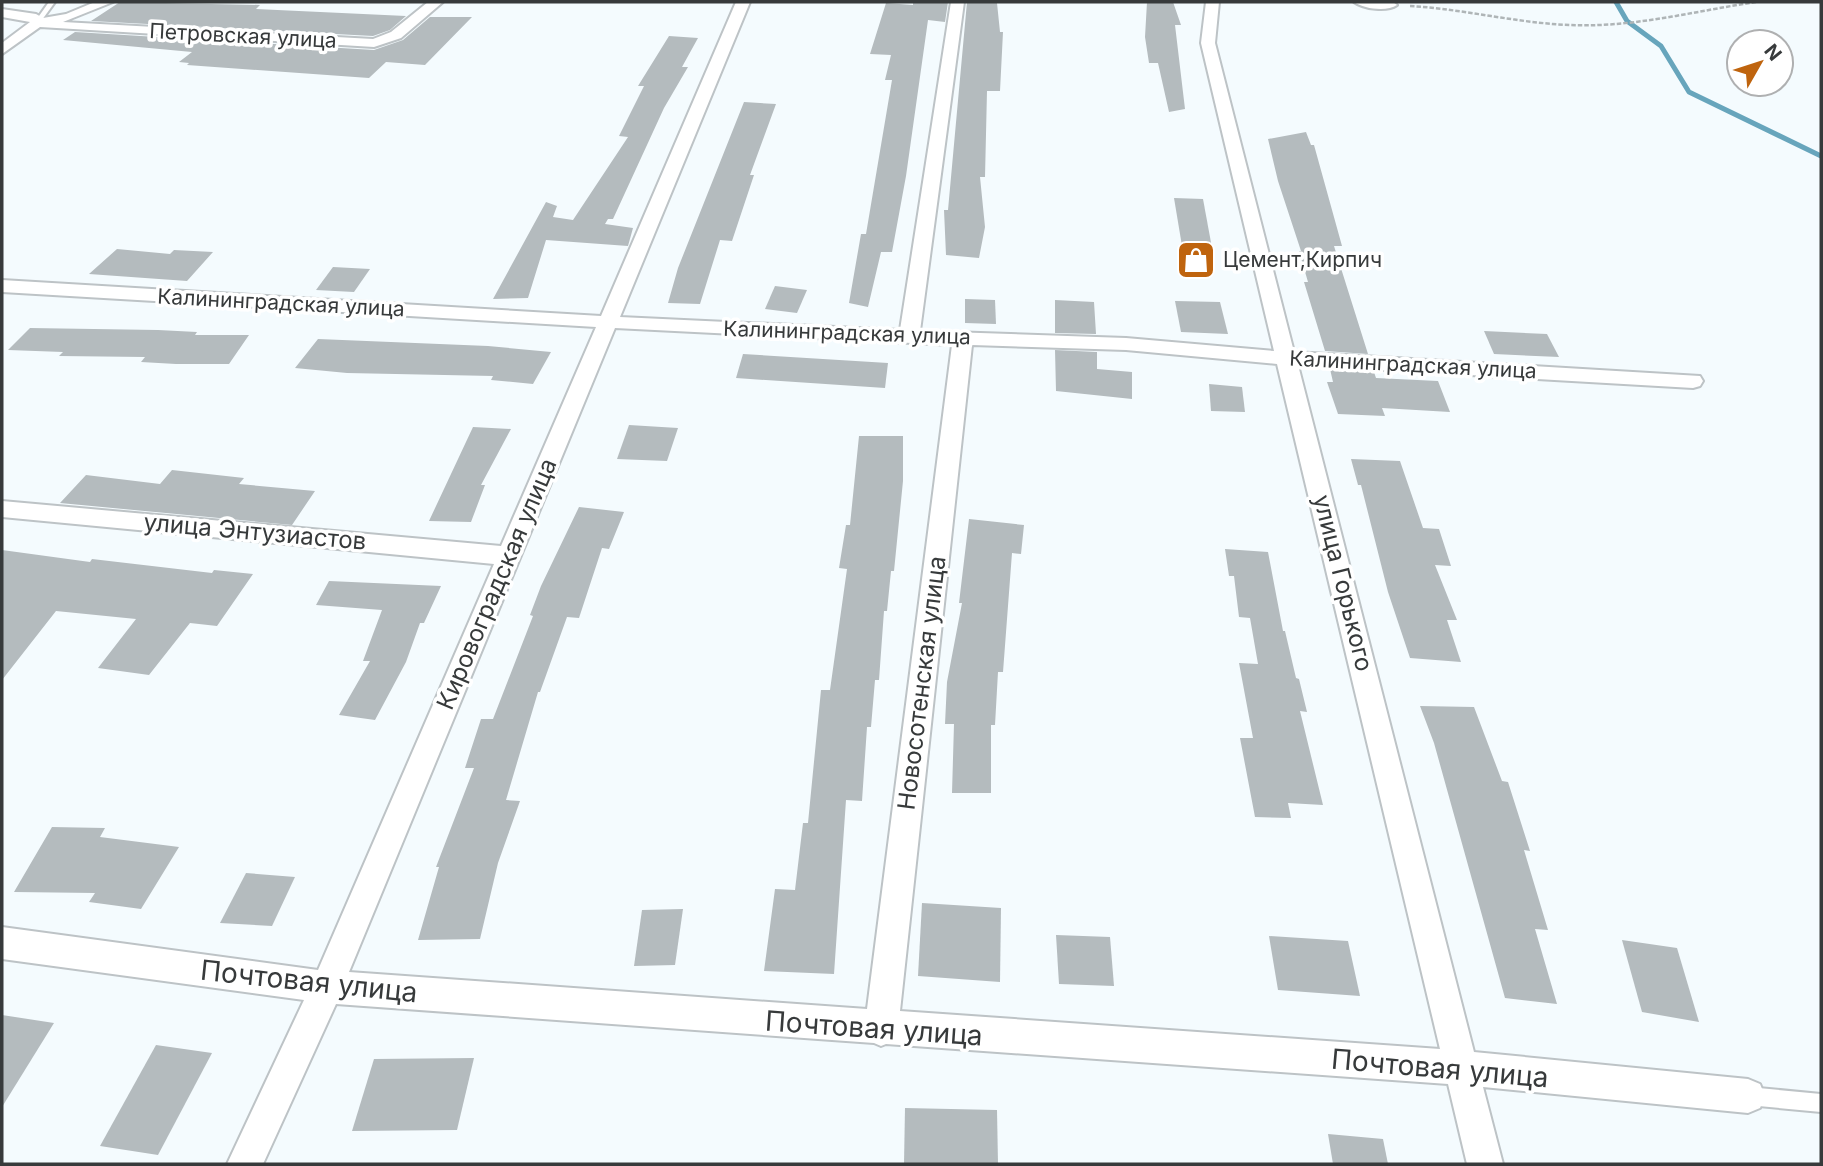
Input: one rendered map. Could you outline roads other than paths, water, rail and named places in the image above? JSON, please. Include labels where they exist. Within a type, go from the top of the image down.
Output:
[{"type":"street","name":"Петровская улица","points":[[37,23],[69,17],[106,2]]},
{"type":"street","name":"Петровская улица","points":[[37,23],[374,43],[396,35],[436,2]]},
{"type":"street","name":"Кировоградская улица","points":[[245,1164],[327,987],[743,2]]},
{"type":"street","points":[[909,337],[958,2]]},
{"type":"street","name":"улица Горького","points":[[1213,2],[1208,43],[1485,1164]]},
{"type":"street","points":[[1361,2],[1390,5]]},
{"type":"street","name":"Петровская улица","points":[[2,13],[30,15],[36,18],[37,23]]},
{"type":"street","points":[[2,50],[37,23]]},
{"type":"street","name":"Калининградская улица","points":[[2,286],[608,322],[909,337],[1126,344],[1287,358],[1693,381]]},
{"type":"street","name":"Новосотенская улица","points":[[881,1028],[963,338]]},
{"type":"street","name":"улица Энтузиастов","points":[[2,509],[508,556]]},
{"type":"street","name":"Почтовая улица","points":[[2,943],[327,987],[1462,1068],[1748,1096]]},
{"type":"lane","points":[[37,23],[52,2]]},
{"type":"lane","points":[[1748,1096],[1821,1103]]},
{"type":"waterway","points":[[1616,2],[1627,21],[1661,46],[1689,92],[1821,156]]},
{"type":"place","name":"Цемент,Кирпич","points":[[1196,260]]}]
